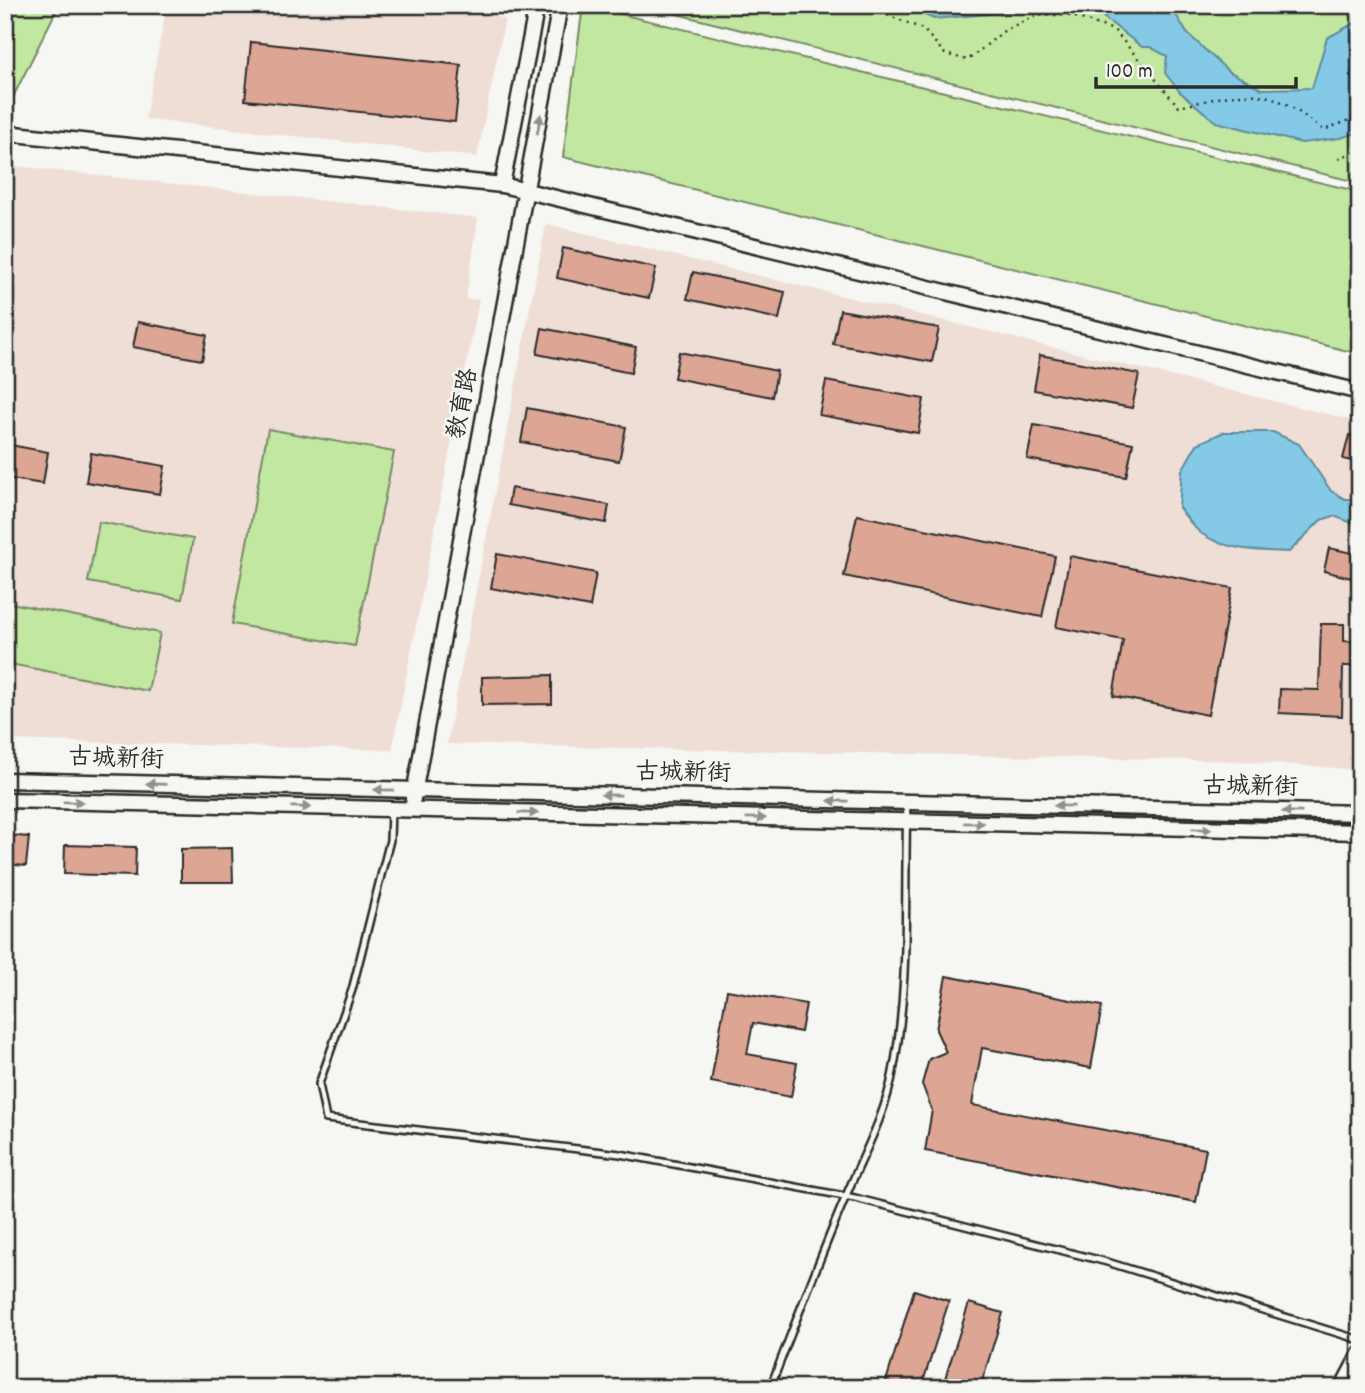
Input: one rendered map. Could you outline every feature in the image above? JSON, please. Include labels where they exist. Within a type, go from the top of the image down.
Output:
[{"type":"main road","points":[[502,185],[537,5]]},
{"type":"main road","name":"教育路","points":[[411,810],[560,5]]},
{"type":"main road","points":[[5,133],[502,185],[1360,392]]},
{"type":"main road","name":"古城新街","points":[[5,780],[1360,813]]},
{"type":"main road","name":"古城新街","points":[[5,800],[1360,832]]},
{"type":"main road","points":[[1342,1388],[1360,1354]]},
{"type":"lane","points":[[770,1388],[846,1196],[874,1135],[893,1073],[902,990],[907,803]]},
{"type":"lane","points":[[391,809],[390,841],[358,965],[319,1084],[326,1119],[620,1154],[846,1196],[1107,1262],[1360,1340]]},
{"type":"path","points":[[790,5],[855,8],[887,15],[923,29],[946,54],[968,60],[1005,30],[1039,14],[1072,16],[1114,30],[1179,107],[1219,97],[1254,95],[1280,101],[1324,130],[1360,116]]},
{"type":"path","points":[[1360,64],[1350,75],[1360,86]]},
{"type":"path","points":[[1339,159],[1360,148]]},
{"type":"shaded area","points":[[167,5],[453,5],[505,19],[477,157],[145,119]]},
{"type":"shaded area","points":[[5,165],[478,218],[466,299],[479,300],[392,750],[5,740]]},
{"type":"shaded area","points":[[546,224],[1360,422],[1360,770],[1242,761],[447,744]]},
{"type":"green space","points":[[5,5],[59,5],[12,99],[5,97]]},
{"type":"green space","points":[[583,5],[1360,192],[1360,354],[563,157]]},
{"type":"green space","points":[[640,5],[1360,5],[1360,183]]},
{"type":"green space","points":[[268,429],[394,452],[355,646],[232,624]]},
{"type":"green space","points":[[99,522],[193,539],[182,599],[88,582]]},
{"type":"green space","points":[[11,603],[160,633],[148,691],[5,663],[5,633]]},
{"type":"water","points":[[901,5],[1170,5],[1187,33],[1228,71],[1262,89],[1312,88],[1327,38],[1360,20],[1360,132],[1340,138],[1302,143],[1216,122],[1180,92],[1165,73],[1167,56],[1150,47],[1142,47],[1098,13],[1065,7],[934,19]]},
{"type":"water","points":[[1224,432],[1273,432],[1299,444],[1331,491],[1345,499],[1360,499],[1360,526],[1334,516],[1321,520],[1289,552],[1233,547],[1202,534],[1179,508],[1182,470],[1197,444]]},
{"type":"building","points":[[251,42],[461,65],[455,122],[245,100]]},
{"type":"building","points":[[563,248],[656,268],[649,298],[557,278]]},
{"type":"building","points":[[693,272],[785,292],[779,319],[687,299]]},
{"type":"building","points":[[840,310],[939,328],[932,362],[833,344]]},
{"type":"building","points":[[138,322],[207,335],[202,360],[133,347]]},
{"type":"building","points":[[542,328],[636,347],[631,373],[537,354]]},
{"type":"building","points":[[679,352],[777,371],[772,397],[674,378]]},
{"type":"building","points":[[1040,355],[1139,374],[1132,408],[1034,390]]},
{"type":"building","points":[[826,381],[924,399],[918,433],[819,415]]},
{"type":"building","points":[[527,408],[626,427],[619,461],[521,442]]},
{"type":"building","points":[[1034,425],[1133,443],[1126,477],[1027,459]]},
{"type":"building","points":[[1349,435],[1360,438],[1360,463],[1343,459]]},
{"type":"building","points":[[5,444],[48,452],[43,484],[5,478]]},
{"type":"building","points":[[91,453],[165,466],[160,494],[86,482]]},
{"type":"building","points":[[511,488],[609,505],[606,523],[508,505]]},
{"type":"building","points":[[857,515],[1055,556],[1042,617],[844,576]]},
{"type":"building","points":[[1329,548],[1357,554],[1351,578],[1324,571]]},
{"type":"building","points":[[497,554],[596,573],[590,607],[491,588]]},
{"type":"building","points":[[1070,556],[1232,588],[1208,715],[1113,696],[1123,640],[1056,627]]},
{"type":"building","points":[[1321,624],[1344,624],[1344,641],[1360,642],[1360,666],[1343,666],[1342,716],[1279,713],[1280,689],[1319,690]]},
{"type":"building","points":[[552,675],[552,704],[482,705],[482,677]]},
{"type":"building","points":[[5,835],[29,837],[26,866],[5,864]]},
{"type":"building","points":[[65,845],[136,847],[135,876],[64,874]]},
{"type":"building","points":[[232,848],[233,882],[181,882],[181,849]]},
{"type":"building","points":[[946,976],[1102,1006],[1091,1068],[982,1048],[972,1105],[1206,1149],[1196,1202],[925,1151],[932,1110],[922,1084],[929,1059],[946,1052],[936,1030]]},
{"type":"building","points":[[727,990],[806,1004],[801,1032],[753,1023],[747,1054],[797,1063],[791,1097],[711,1082]]},
{"type":"building","points":[[914,1290],[949,1301],[921,1388],[884,1388]]},
{"type":"building","points":[[969,1303],[1003,1313],[980,1388],[942,1388]]}]
